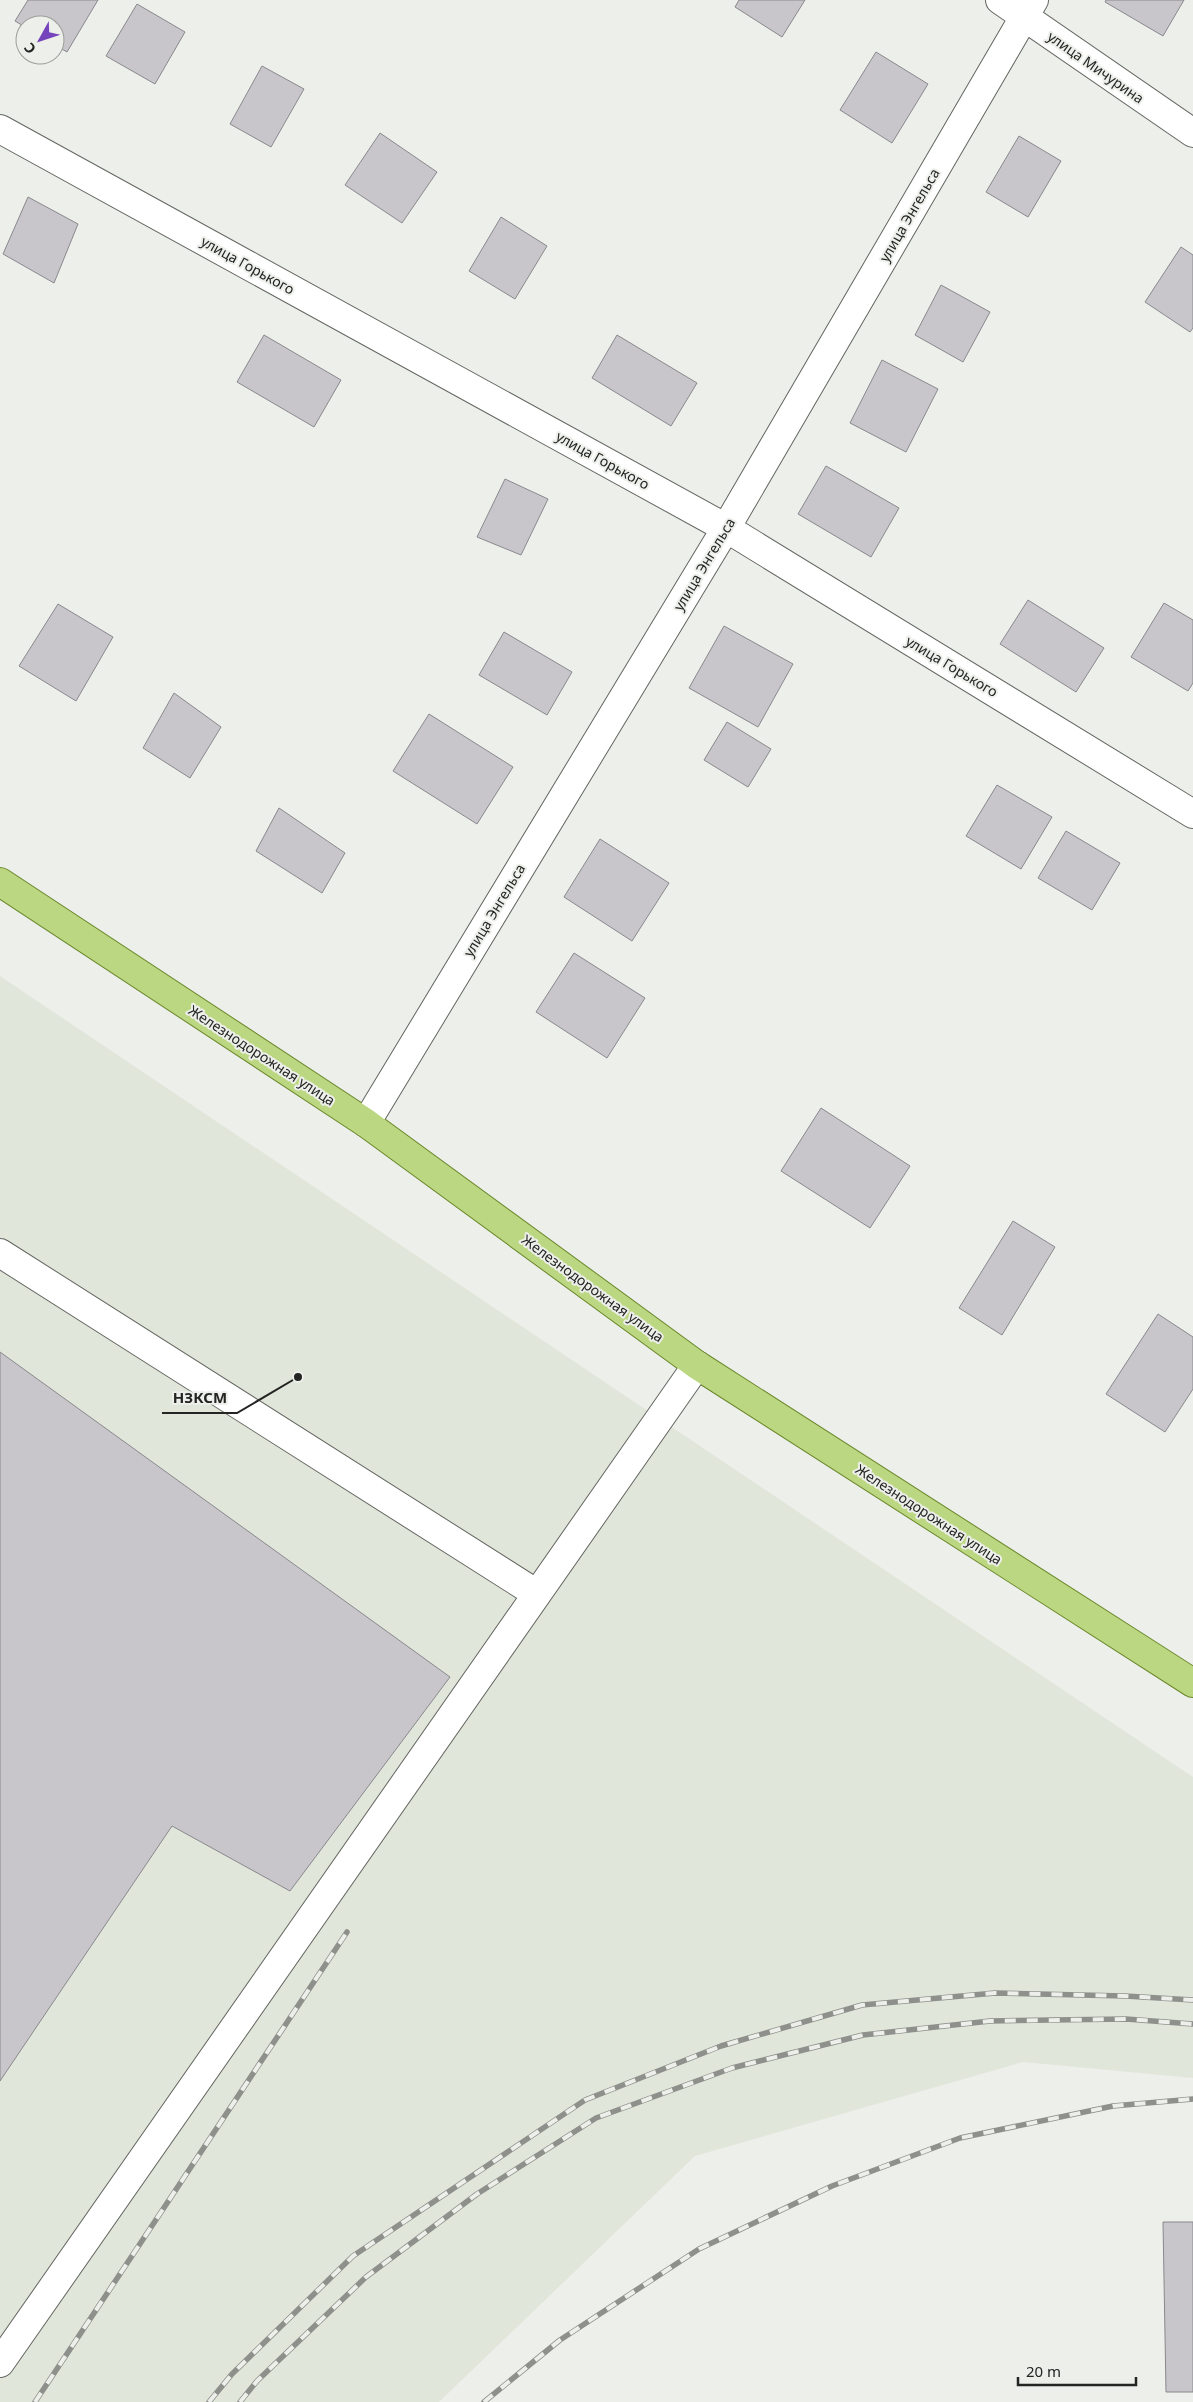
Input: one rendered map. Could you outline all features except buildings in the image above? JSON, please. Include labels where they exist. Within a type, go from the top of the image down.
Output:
[{"type":"main road","name":"Железнодорожная улица","points":[[0,882],[366,1123],[697,1365],[1193,1683]]},
{"type":"street","name":"улица Мичурина","points":[[1000,0],[1030,9],[1193,133]]},
{"type":"street","name":"улица Энгельса","points":[[366,1123],[726,528],[1030,9]]},
{"type":"street","name":"улица Горького","points":[[0,129],[726,528],[1193,814]]},
{"type":"street","points":[[0,1253],[537,1594]]},
{"type":"street","points":[[0,2362],[697,1365]]},
{"type":"shaded area","points":[[0,976],[1193,1777],[1193,2078],[1023,2062],[695,2156],[439,2402],[0,2402]]},
{"type":"railway","points":[[35,2402],[347,1932]]},
{"type":"railway","points":[[209,2402],[232,2374],[353,2256],[585,2100],[721,2046],[862,2005],[995,1993],[1125,1996],[1193,2000]]},
{"type":"railway","points":[[240,2402],[257,2381],[366,2277],[477,2194],[596,2118],[732,2068],[863,2035],[990,2021],[1126,2019],[1193,2024]]},
{"type":"railway","points":[[484,2402],[560,2340],[699,2249],[832,2186],[960,2138],[1113,2106],[1193,2099]]},
{"type":"place","name":"НЗКСМ","points":[[298,1377]]}]
